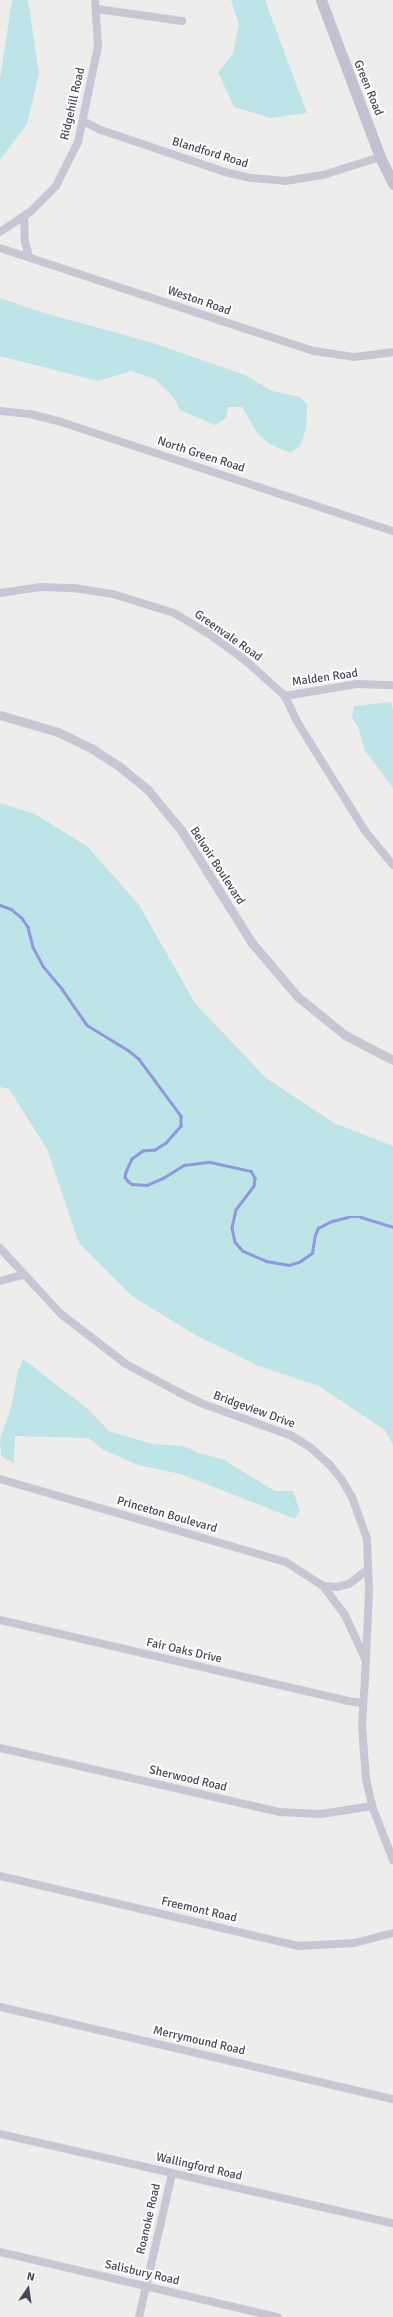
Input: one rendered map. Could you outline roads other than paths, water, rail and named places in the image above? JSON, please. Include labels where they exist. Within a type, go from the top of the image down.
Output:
[{"type":"main road","name":"Green Road","points":[[321,0],[380,157],[393,184]]},
{"type":"street","name":"Ridgehill Road","points":[[0,232],[24,216],[56,186],[78,142],[98,46],[97,9],[95,0]]},
{"type":"street","points":[[97,9],[182,21]]},
{"type":"street","name":"Blandford Road","points":[[83,121],[101,130],[225,172],[252,178],[285,181],[300,179],[323,175],[380,157]]},
{"type":"street","points":[[24,216],[24,240],[29,256]]},
{"type":"street","name":"Weston Road","points":[[0,248],[29,256],[314,351],[354,357],[393,352]]},
{"type":"street","name":"North Green Road","points":[[0,411],[30,414],[58,421],[393,531]]},
{"type":"street","name":"Greenvale Road","points":[[0,593],[40,587],[74,588],[113,594],[174,613],[209,634],[246,661],[285,696],[296,720],[365,831],[393,865]]},
{"type":"street","name":"Malden Road","points":[[285,696],[357,684],[393,685]]},
{"type":"street","name":"Belvoir Boulevard","points":[[0,715],[58,732],[91,748],[120,767],[148,790],[180,830],[252,943],[298,997],[345,1035],[393,1060]]},
{"type":"street","name":"Bridgeview Drive","points":[[0,1248],[23,1275],[61,1314],[126,1364],[180,1393],[292,1436],[311,1448],[329,1464],[342,1480],[352,1497],[367,1539],[368,1569],[366,1661]]},
{"type":"street","points":[[0,1281],[23,1275]]},
{"type":"street","name":"Princeton Boulevard","points":[[0,1479],[286,1562],[323,1586],[345,1615],[366,1661],[363,1703],[363,1752],[372,1806],[393,1860]]},
{"type":"street","points":[[323,1586],[336,1587],[349,1584],[368,1569]]},
{"type":"street","name":"Fair Oaks Drive","points":[[0,1620],[340,1699],[363,1703]]},
{"type":"street","name":"Sherwood Road","points":[[0,1748],[279,1812],[321,1814],[372,1806]]},
{"type":"street","name":"Freemont Road","points":[[0,1876],[298,1946],[354,1943],[393,1933]]},
{"type":"street","name":"Merrymound Road","points":[[0,2007],[393,2099]]},
{"type":"street","name":"Wallingford Road","points":[[0,2134],[393,2223]]},
{"type":"street","name":"Roanoke Road","points":[[140,2317],[172,2174]]},
{"type":"street","name":"Salisbury Road","points":[[0,2252],[278,2317]]},
{"type":"waterway","points":[[0,905],[11,909],[22,918],[28,927],[33,947],[43,966],[62,989],[87,1025],[128,1050],[139,1059],[181,1116],[181,1126],[166,1143],[155,1150],[143,1151],[132,1159],[125,1177],[128,1181],[132,1184],[147,1185],[163,1178],[184,1165],[210,1162],[251,1171],[255,1178],[254,1186],[236,1210],[232,1228],[235,1242],[243,1251],[266,1261],[289,1265],[299,1262],[312,1253],[315,1235],[318,1228],[332,1221],[348,1217],[361,1217],[393,1227]]}]
